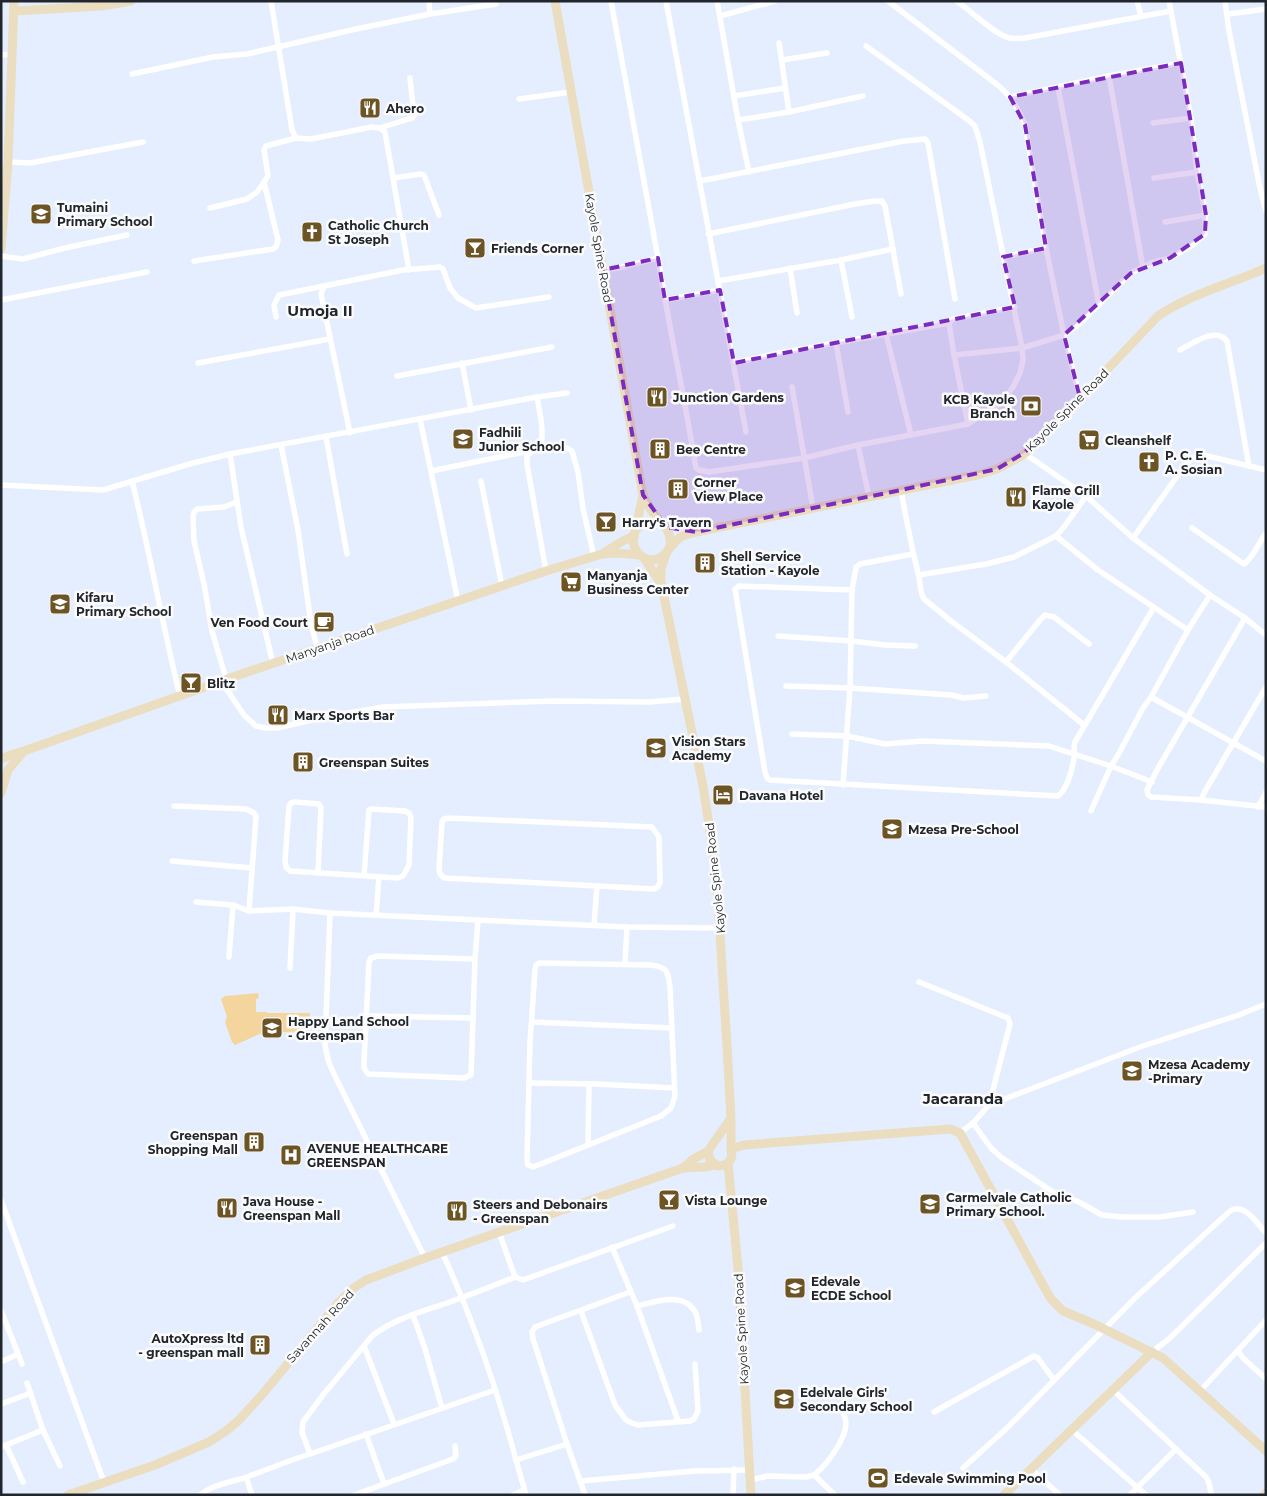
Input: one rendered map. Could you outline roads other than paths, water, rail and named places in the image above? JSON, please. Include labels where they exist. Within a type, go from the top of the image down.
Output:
[{"type":"main road","points":[[1,249],[8,162],[14,6],[102,6],[131,1]]},
{"type":"main road","name":"Kayole Spine Road","points":[[554,1],[643,495]]},
{"type":"main road","name":"Kayole Spine Road","points":[[696,532],[977,475],[997,469],[1024,453],[1040,440],[1158,316],[1185,300],[1266,268]]},
{"type":"main road","points":[[602,554],[616,553],[656,559],[668,551],[671,537],[664,525],[650,509],[643,495]]},
{"type":"main road","points":[[643,495],[634,546],[660,582]]},
{"type":"main road","points":[[635,533],[643,524],[652,521],[683,531],[696,532]]},
{"type":"main road","points":[[660,582],[662,561],[668,551],[681,537],[696,532]]},
{"type":"main road","name":"Manyanja Road","points":[[4,756],[24,751],[223,680],[546,571],[602,554],[635,533]]},
{"type":"main road","name":"Kayole Spine Road","points":[[660,582],[709,820],[716,871],[731,1118],[731,1149]]},
{"type":"main road","points":[[1,793],[4,770],[24,751]]},
{"type":"main road","points":[[712,1147],[718,1142],[725,1144],[731,1149],[732,1156],[728,1163],[721,1166],[714,1165],[710,1160],[712,1147],[731,1118]]},
{"type":"main road","points":[[731,1149],[744,1145],[950,1129],[960,1133],[1057,1306],[1063,1311],[1163,1358],[1266,1451]]},
{"type":"main road","name":"Savannah Road","points":[[683,1168],[712,1147]]},
{"type":"main road","name":"Kayole Spine Road","points":[[728,1163],[738,1268],[751,1495]]},
{"type":"main road","name":"Savannah Road","points":[[68,1495],[80,1493],[104,1482],[155,1465],[209,1442],[226,1431],[261,1396],[346,1294],[366,1280],[683,1168],[714,1165]]},
{"type":"main road","points":[[1004,1495],[1152,1352]]},
{"type":"street","points":[[271,1],[292,130],[296,138]]},
{"type":"street","points":[[429,1],[430,14]]},
{"type":"street","points":[[612,1],[696,468],[709,472],[804,458],[858,445],[968,424],[998,405],[1013,387],[1020,373],[1023,360],[1015,307],[1003,257],[995,208],[975,126],[967,118],[866,46]]},
{"type":"street","points":[[666,1],[746,432]]},
{"type":"street","points":[[717,1],[749,172]]},
{"type":"street","points":[[720,16],[775,1]]},
{"type":"street","points":[[888,1],[999,86],[1010,97],[1019,111],[1024,126],[1064,335],[1080,398]]},
{"type":"street","points":[[957,1],[997,32],[1009,38],[1025,38],[1171,10]]},
{"type":"street","points":[[1137,1],[1141,16]]},
{"type":"street","points":[[954,355],[1022,348],[1064,335],[1076,327],[1131,273],[1151,263],[1170,258],[1205,234],[1206,215],[1196,172],[1191,118],[1169,1]]},
{"type":"street","points":[[1225,1],[1229,31],[1266,211]]},
{"type":"street","points":[[132,74],[213,57],[247,54],[430,14],[496,4]]},
{"type":"street","points":[[1228,14],[1266,9]]},
{"type":"street","points":[[779,43],[789,112]]},
{"type":"street","points":[[782,60],[827,53]]},
{"type":"street","points":[[1,55],[13,54]]},
{"type":"street","points":[[1010,97],[1181,63]]},
{"type":"street","points":[[1109,76],[1143,268]]},
{"type":"street","points":[[210,208],[247,200],[264,182],[268,176],[264,147],[296,138],[311,139],[372,127],[380,128],[412,118],[414,116],[410,78]]},
{"type":"street","points":[[1058,87],[1099,305]]},
{"type":"street","points":[[734,96],[785,88]]},
{"type":"street","points":[[519,100],[571,92]]},
{"type":"street","points":[[738,120],[789,112],[863,96]]},
{"type":"street","points":[[1153,123],[1191,118]]},
{"type":"street","points":[[380,128],[385,132],[409,270]]},
{"type":"street","points":[[700,181],[923,138],[926,140],[955,299]]},
{"type":"street","points":[[8,162],[30,163],[143,142]]},
{"type":"street","points":[[1154,178],[1196,172]]},
{"type":"street","points":[[393,178],[424,175],[439,215]]},
{"type":"street","points":[[194,261],[273,250],[276,247],[278,240],[264,182]]},
{"type":"street","points":[[708,234],[879,200],[885,206],[901,294]]},
{"type":"street","points":[[1165,222],[1206,215]]},
{"type":"street","points":[[1,256],[23,259],[65,248],[128,236]]},
{"type":"street","points":[[1003,257],[1046,248]]},
{"type":"street","points":[[718,281],[893,249]]},
{"type":"street","points":[[603,270],[658,258]]},
{"type":"street","points":[[841,260],[852,317]]},
{"type":"street","points":[[276,317],[274,305],[279,295],[409,270],[440,267],[443,269],[450,288],[458,298],[476,308],[549,297]]},
{"type":"street","points":[[790,268],[797,313]]},
{"type":"street","points":[[1,300],[146,272]]},
{"type":"street","points":[[324,286],[320,294],[350,432]]},
{"type":"street","points":[[665,300],[720,290]]},
{"type":"street","points":[[734,363],[949,323],[954,318],[1015,307]]},
{"type":"street","points":[[949,323],[968,424]]},
{"type":"street","points":[[886,334],[911,435]]},
{"type":"street","points":[[1180,350],[1212,335],[1224,337],[1227,341],[1250,466]]},
{"type":"street","points":[[198,363],[330,339]]},
{"type":"street","points":[[836,343],[848,412]]},
{"type":"street","points":[[397,376],[552,347]]},
{"type":"street","points":[[462,364],[471,410]]},
{"type":"street","points":[[792,386],[813,508]]},
{"type":"street","points":[[1,485],[103,490],[230,454],[567,393]]},
{"type":"street","points":[[537,397],[543,434],[541,446]]},
{"type":"street","points":[[420,420],[458,601]]},
{"type":"street","points":[[326,437],[347,554]]},
{"type":"street","points":[[281,445],[298,530],[311,624],[316,643]]},
{"type":"street","points":[[858,445],[869,497]]},
{"type":"street","points":[[546,571],[527,464],[527,456],[541,446],[567,448],[572,451],[578,472],[583,509],[593,552],[590,558]]},
{"type":"street","points":[[431,471],[534,450]]},
{"type":"street","points":[[1024,453],[1086,496],[1133,538],[1266,635]]},
{"type":"street","points":[[230,454],[241,527],[273,664]]},
{"type":"street","points":[[1133,538],[1183,468],[1196,455],[1266,470]]},
{"type":"street","points":[[132,481],[144,529],[167,645],[180,696]]},
{"type":"street","points":[[481,481],[502,586]]},
{"type":"street","points":[[901,490],[913,554],[919,575],[920,590],[924,600],[1006,662],[1084,725]]},
{"type":"street","points":[[919,575],[1014,557],[1056,536],[1086,496]]},
{"type":"street","points":[[237,502],[224,507],[194,512],[194,541],[223,680],[244,715],[256,726],[277,728],[383,707],[554,701],[654,702],[685,700]]},
{"type":"street","points":[[1192,528],[1244,564],[1250,560],[1256,546],[1266,533]]},
{"type":"street","points":[[1056,536],[1098,570],[1188,630]]},
{"type":"street","points":[[843,785],[850,688],[852,590],[856,567],[860,564],[913,554]]},
{"type":"street","points":[[852,590],[739,586],[735,589],[765,772],[770,780],[1058,796],[1066,785],[1074,756],[1074,747],[1084,725],[1154,607]]},
{"type":"street","points":[[1092,811],[1111,766],[1143,708],[1152,697],[1188,630],[1210,595]]},
{"type":"street","points":[[1006,662],[1046,615],[1054,616],[1089,644]]},
{"type":"street","points":[[1245,618],[1146,790],[1151,797],[1266,807]]},
{"type":"street","points":[[778,636],[915,646]]},
{"type":"street","points":[[786,686],[850,688],[951,695],[964,698],[986,696]]},
{"type":"street","points":[[1201,800],[1266,687]]},
{"type":"street","points":[[1152,697],[1266,761]]},
{"type":"street","points":[[792,734],[847,736],[885,744],[924,741],[1049,746],[1074,756],[1111,766],[1152,782]]},
{"type":"street","points":[[1258,806],[1266,792]]},
{"type":"street","points":[[318,873],[321,807],[319,804],[291,803],[289,806],[286,867],[290,871],[318,873],[379,877],[398,878],[403,876],[409,864],[411,817],[405,811],[371,808],[369,810],[364,876]]},
{"type":"street","points":[[174,806],[246,809],[254,813],[256,816],[249,911]]},
{"type":"street","points":[[449,818],[652,827],[656,830],[659,836],[660,882],[658,887],[654,889],[597,886],[444,878],[440,874],[439,868],[442,822],[444,819],[449,818]]},
{"type":"street","points":[[172,861],[252,868]]},
{"type":"street","points":[[376,915],[379,877]]},
{"type":"street","points":[[594,925],[597,886]]},
{"type":"street","points":[[196,902],[233,905],[249,911],[293,909],[330,913],[627,927],[720,928]]},
{"type":"street","points":[[229,958],[233,905]]},
{"type":"street","points":[[290,968],[293,909]]},
{"type":"street","points":[[330,913],[325,1045],[327,1056],[345,1098],[425,1258]]},
{"type":"street","points":[[475,959],[374,956],[371,958],[369,962],[364,1068],[368,1074],[464,1078],[470,1075],[478,920]]},
{"type":"street","points":[[625,964],[627,927]]},
{"type":"street","points":[[539,963],[625,964],[661,966],[669,976],[674,1103],[661,1116],[532,1167],[528,1165],[527,1159],[528,1083],[536,965],[539,963]]},
{"type":"street","points":[[919,982],[1008,1018],[1010,1024],[989,1105],[973,1123],[960,1133]]},
{"type":"street","points":[[989,1105],[1140,1047],[1266,1004]]},
{"type":"street","points":[[366,1016],[473,1018]]},
{"type":"street","points":[[532,1022],[672,1028]]},
{"type":"street","points":[[528,1083],[674,1088]]},
{"type":"street","points":[[588,1145],[589,1084]]},
{"type":"street","points":[[973,1123],[990,1148],[1002,1158],[1054,1192],[1102,1214],[1121,1217],[1160,1217],[1193,1212]]},
{"type":"street","points":[[1,1200],[104,1482]]},
{"type":"street","points":[[963,1468],[1008,1426],[1134,1299],[1234,1208],[1243,1210],[1266,1233]]},
{"type":"street","points":[[310,1454],[302,1432],[303,1422],[323,1395],[372,1336],[381,1328],[515,1277],[522,1280],[673,1226]]},
{"type":"street","points":[[499,1232],[515,1277]]},
{"type":"street","points":[[1152,1352],[1170,1338],[1266,1243]]},
{"type":"street","points":[[612,1248],[637,1306],[678,1421]]},
{"type":"street","points":[[442,1252],[463,1298],[495,1390],[516,1460],[525,1493],[513,1495]]},
{"type":"street","points":[[585,1495],[532,1332],[535,1327],[541,1324],[630,1292]]},
{"type":"street","points":[[637,1306],[677,1299],[684,1301],[696,1312],[699,1330]]},
{"type":"street","points":[[1,1310],[22,1364]]},
{"type":"street","points":[[581,1311],[615,1405],[626,1420],[632,1423],[694,1420],[698,1411],[694,1364]]},
{"type":"street","points":[[413,1315],[442,1408]]},
{"type":"street","points":[[1200,1391],[1266,1320]]},
{"type":"street","points":[[364,1346],[394,1424]]},
{"type":"street","points":[[1238,1351],[1266,1379]]},
{"type":"street","points":[[1,1362],[18,1354]]},
{"type":"street","points":[[934,1412],[1034,1356],[1038,1358],[1054,1380]]},
{"type":"street","points":[[28,1383],[43,1430],[60,1466]]},
{"type":"street","points":[[200,1495],[208,1489],[281,1463],[495,1390]]},
{"type":"street","points":[[1113,1390],[1209,1480],[1212,1495]]},
{"type":"street","points":[[1,1404],[31,1394]]},
{"type":"street","points":[[750,1480],[768,1476],[806,1477],[814,1475],[823,1468],[833,1454],[843,1433],[846,1423],[842,1408]]},
{"type":"street","points":[[23,1482],[4,1446],[43,1430]]},
{"type":"street","points":[[1072,1430],[1146,1495]]},
{"type":"street","points":[[366,1434],[384,1484]]},
{"type":"street","points":[[516,1460],[567,1444]]},
{"type":"street","points":[[354,1495],[453,1459],[456,1456],[455,1446]]},
{"type":"street","points":[[1130,1495],[1176,1449]]},
{"type":"street","points":[[1031,1469],[1060,1495]]},
{"type":"street","points":[[734,1470],[734,1495]]},
{"type":"street","points":[[581,1480],[666,1473],[750,1470]]},
{"type":"street","points":[[814,1475],[835,1495]]},
{"type":"street","points":[[246,1477],[252,1495]]},
{"type":"place","name":"Ahero","points":[[370,108]]},
{"type":"place","name":"Tumaini Primary School","points":[[41,214]]},
{"type":"place","name":"Catholic Church St Joseph","points":[[312,232]]},
{"type":"place","name":"Friends Corner","points":[[475,248]]},
{"type":"place","name":"Junction Gardens","points":[[657,397]]},
{"type":"place","name":"KCB Kayole Branch","points":[[1031,406]]},
{"type":"place","name":"Fadhili Junior School","points":[[463,439]]},
{"type":"place","name":"Cleanshelf","points":[[1089,440]]},
{"type":"place","name":"Bee Centre","points":[[660,449]]},
{"type":"place","name":"P. C. E. A. Sosian","points":[[1149,462]]},
{"type":"place","name":"Corner View Place","points":[[678,489]]},
{"type":"place","name":"Flame Grill Kayole","points":[[1016,497]]},
{"type":"place","name":"Harry's Tavern","points":[[606,522]]},
{"type":"place","name":"Shell Service Station - Kayole","points":[[705,563]]},
{"type":"place","name":"Manyanja Business Center","points":[[571,582]]},
{"type":"place","name":"Kifaru Primary School","points":[[60,604]]},
{"type":"place","name":"Ven Food Court","points":[[324,622]]},
{"type":"place","name":"Blitz","points":[[191,683]]},
{"type":"place","name":"Marx Sports Bar","points":[[278,715]]},
{"type":"place","name":"Vision Stars Academy","points":[[656,748]]},
{"type":"place","name":"Greenspan Suites","points":[[303,762]]},
{"type":"place","name":"Davana Hotel","points":[[723,795]]},
{"type":"place","name":"Mzesa Pre-School","points":[[892,829]]},
{"type":"place","name":"Happy Land School - Greenspan","points":[[272,1028]]},
{"type":"place","name":"Mzesa Academy -Primary","points":[[1132,1071]]},
{"type":"place","name":"Greenspan Shopping Mall","points":[[254,1142]]},
{"type":"place","name":"AVENUE HEALTHCARE GREENSPAN","points":[[291,1155]]},
{"type":"place","name":"Vista Lounge","points":[[669,1200]]},
{"type":"place","name":"Carmelvale Catholic Primary School.","points":[[930,1204]]},
{"type":"place","name":"Java House - Greenspan Mall","points":[[227,1208]]},
{"type":"place","name":"Steers and Debonairs - Greenspan","points":[[457,1211]]},
{"type":"place","name":"Edevale ECDE School","points":[[795,1288]]},
{"type":"place","name":"AutoXpress ltd - greenspan mall","points":[[260,1345]]},
{"type":"place","name":"Edelvale Girls' Secondary School","points":[[784,1399]]},
{"type":"place","name":"Edevale Swimming Pool","points":[[878,1478]]},
{"type":"district","name":"Umoja II","points":[[320,310]]},
{"type":"district","name":"Jacaranda","points":[[963,1098]]}]
